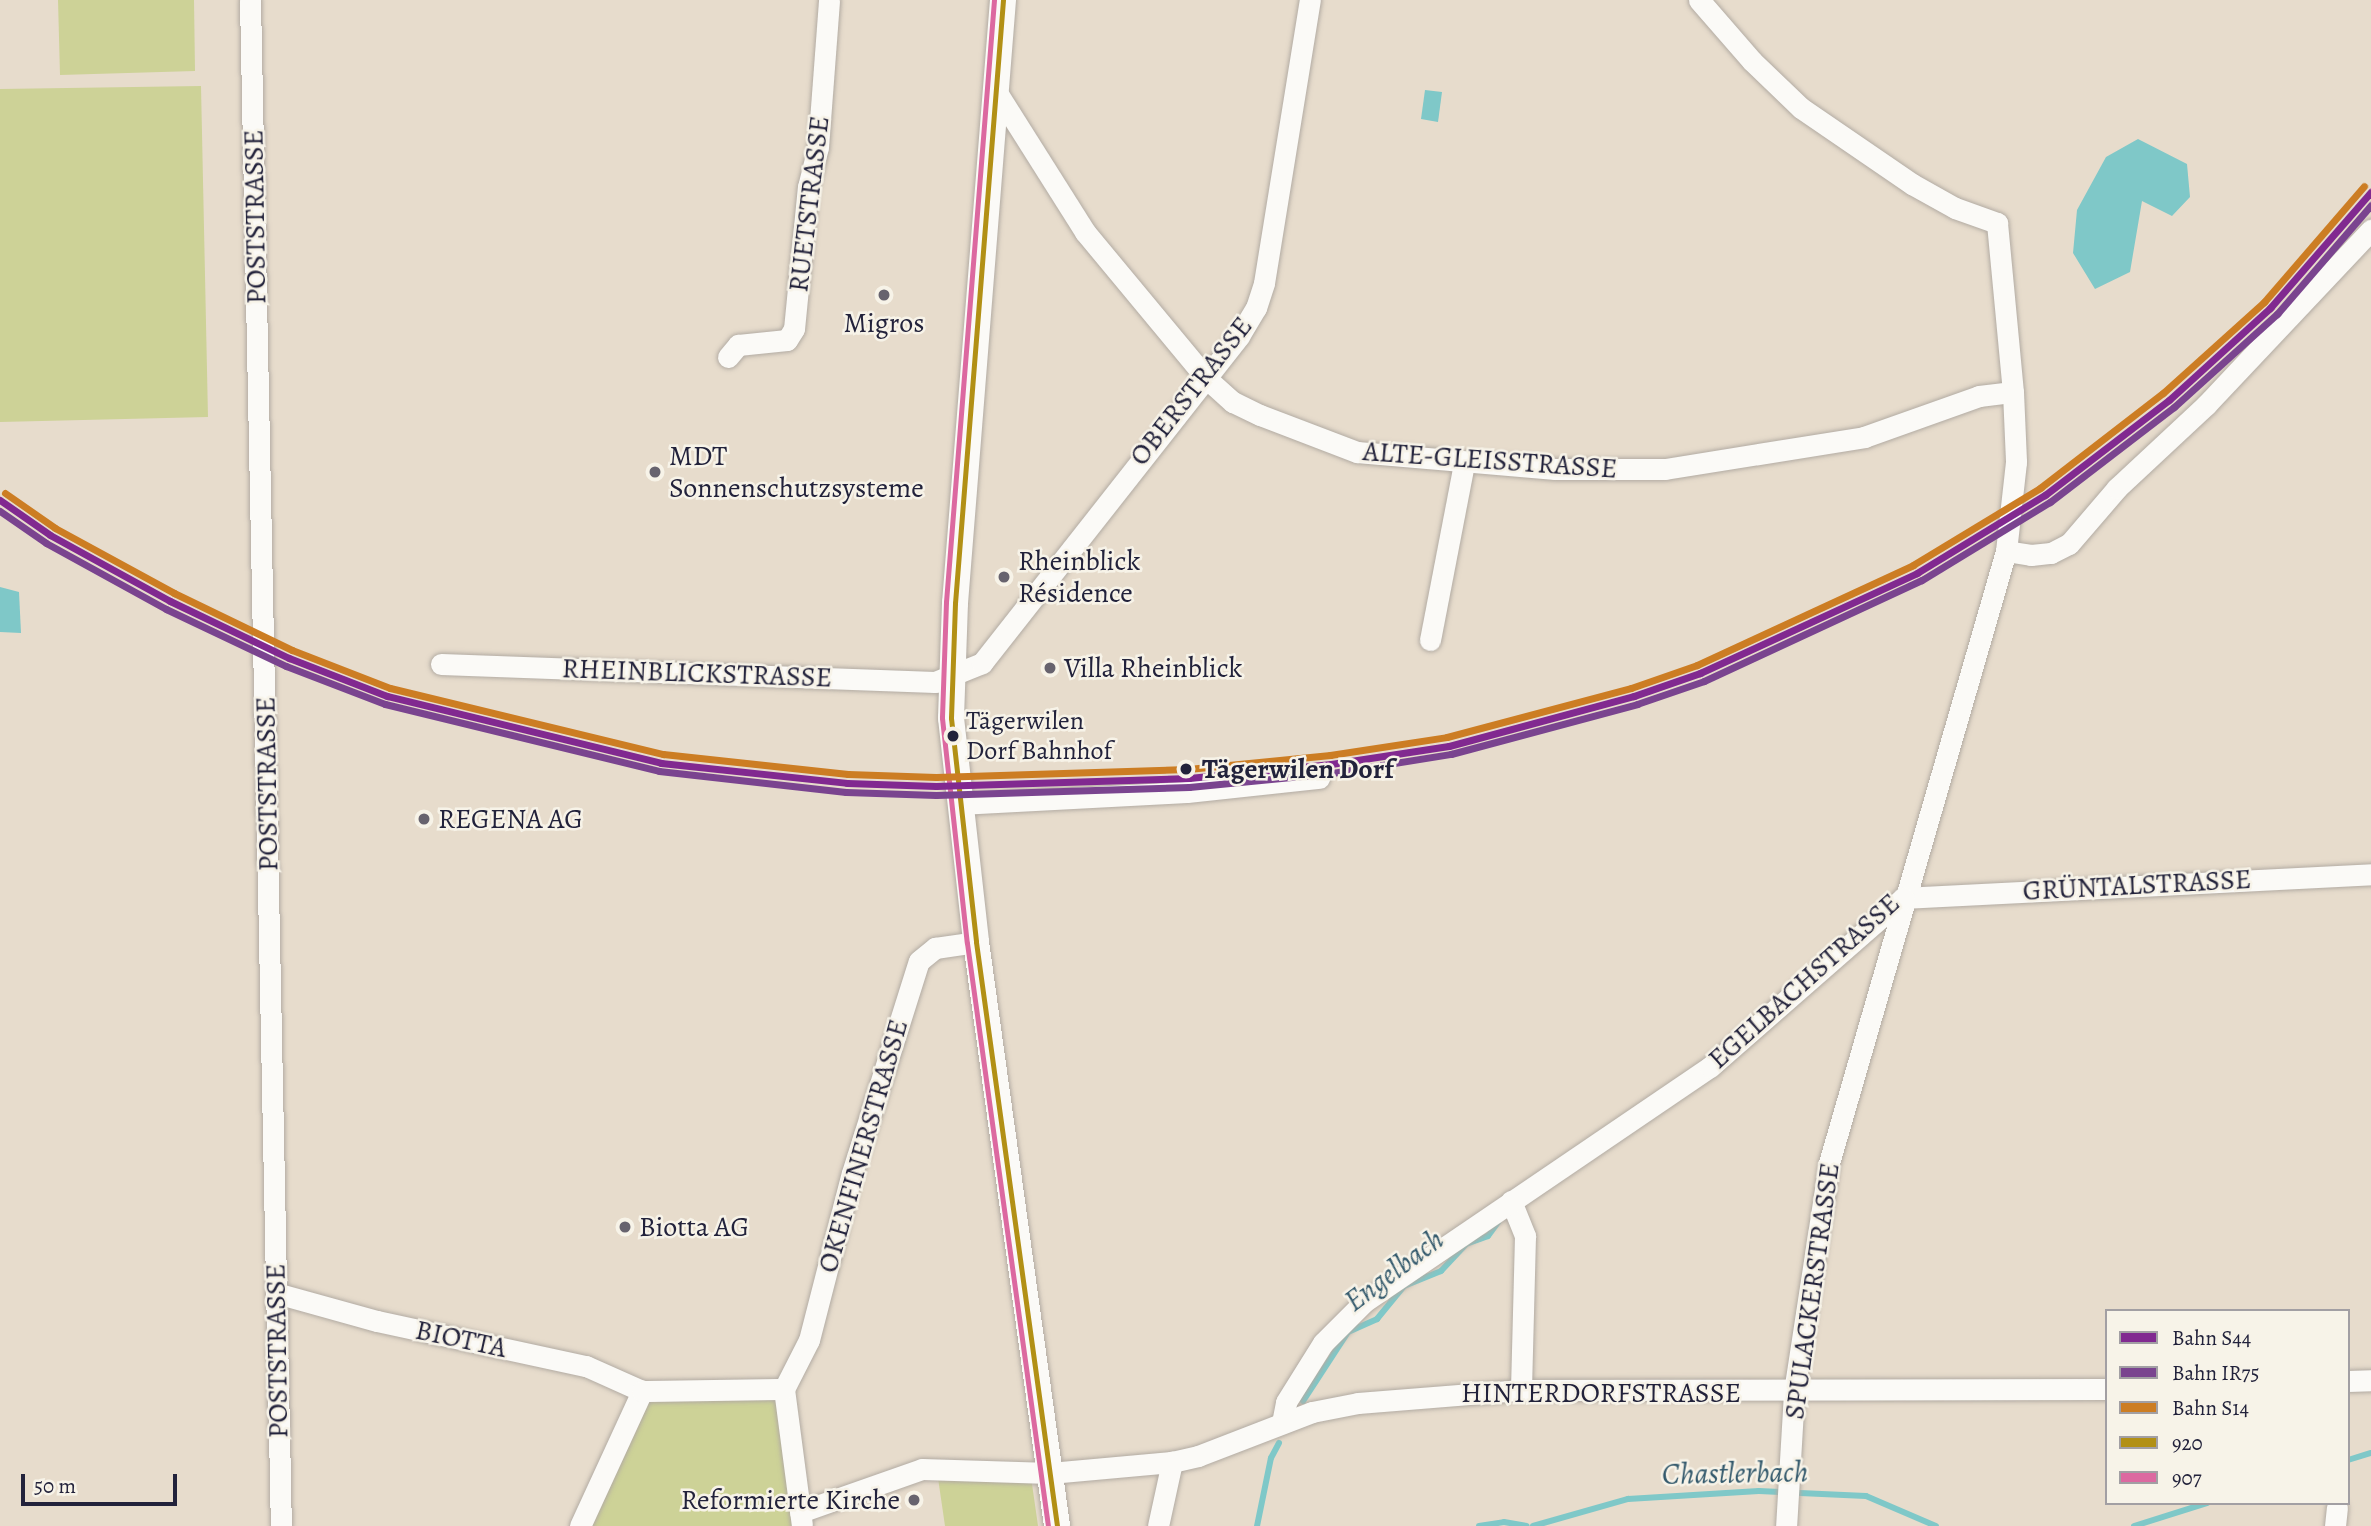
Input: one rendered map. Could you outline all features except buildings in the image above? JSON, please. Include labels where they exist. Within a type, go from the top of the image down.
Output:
[{"type":"street","name":"POSTSTRASSE","points":[[250,0],[281,1526]]},
{"type":"street","name":"RUETSTRASSE","points":[[728,357],[738,345],[780,342],[794,329],[808,187],[818,147],[829,0]]},
{"type":"street","points":[[1003,0],[951,676],[959,804],[976,942],[1057,1526]]},
{"type":"street","name":"OBERSTRASSE","points":[[951,676],[982,663],[1239,336],[1261,295],[1310,0]]},
{"type":"street","name":"EGELBACHSTRASSE","points":[[1282,1423],[1286,1402],[1323,1343],[1364,1302],[1710,1067],[1903,898],[2006,551],[2016,463],[2013,392],[1997,223],[1955,208],[1912,184],[1801,108],[1752,61],[1699,0]]},
{"type":"street","name":"ALTE-GLEISSTRASSE","points":[[996,91],[1085,232],[1206,378],[1233,402],[1357,452],[1464,463],[1608,471],[1665,469],[1864,437],[1979,396],[2013,392]]},
{"type":"street","points":[[2006,551],[2041,554],[2069,544],[2117,488],[2206,405],[2371,230]]},
{"type":"street","points":[[1430,640],[1464,463]]},
{"type":"street","name":"RHEINBLICKSTRASSE","points":[[441,664],[935,682],[951,676]]},
{"type":"street","points":[[959,804],[1187,792],[1319,778]]},
{"type":"street","name":"GRÜNTALSTRASSE","points":[[1903,898],[2371,874]]},
{"type":"street","name":"SPULACKERSTRASSE","points":[[1787,1516],[1794,1393],[1809,1271],[1829,1163],[1903,898]]},
{"type":"street","name":"OKENFINERSTRASSE","points":[[784,1389],[809,1340],[852,1173],[919,961],[935,948],[976,942]]},
{"type":"street","points":[[1511,1201],[1525,1236],[1521,1390]]},
{"type":"street","name":"BIOTTA","points":[[276,1293],[377,1321],[586,1366],[642,1391]]},
{"type":"street","points":[[2350,1381],[2371,1380]]},
{"type":"street","name":"HINTERDORFSTRASSE","points":[[801,1519],[922,1469],[1050,1473],[1172,1462],[1282,1423],[1358,1403],[1521,1390],[1794,1393],[2105,1388]]},
{"type":"street","points":[[580,1526],[642,1391],[784,1389],[801,1519]]},
{"type":"street","points":[[1158,1526],[1172,1462]]},
{"type":"green space","points":[[58,0],[194,0],[195,71],[60,75]]},
{"type":"green space","points":[[201,86],[208,417],[0,422],[0,89]]},
{"type":"green space","points":[[784,1389],[794,1526],[580,1526],[642,1391]]},
{"type":"green space","points":[[1031,1477],[1038,1526],[945,1526],[938,1478]]},
{"type":"water","points":[[1425,90],[1442,92],[1438,122],[1421,119]]},
{"type":"water","points":[[2138,139],[2187,164],[2190,197],[2172,216],[2142,201],[2130,272],[2095,289],[2073,253],[2077,210],[2106,157]]},
{"type":"water","points":[[0,587],[19,592],[21,633],[0,632]]},
{"type":"waterway","name":"Engelbach","points":[[1303,1401],[1348,1332],[1377,1319],[1404,1286],[1441,1271],[1466,1244],[1488,1236],[1498,1222]]},
{"type":"waterway","name":"Engelbach","points":[[1257,1526],[1271,1458],[1279,1443]]},
{"type":"waterway","name":"Chastlerbach","points":[[2350,1459],[2371,1453]]},
{"type":"waterway","name":"Chastlerbach","points":[[1533,1526],[1628,1499],[1759,1491],[1866,1496],[1936,1526]]},
{"type":"waterway","name":"Chastlerbach","points":[[2134,1526],[2201,1505]]},
{"type":"waterway","name":"Chastlerbach","points":[[1479,1526],[1504,1522],[1527,1526]]},
{"type":"rail line","name":"S14","points":[[5,493],[55,528],[174,593],[292,650],[390,688],[663,754],[848,774],[936,777],[1188,769],[1330,755],[1447,737],[1631,688],[1697,665],[1913,565],[2040,488],[2163,393],[2264,302],[2364,186]]},
{"type":"rail line","name":"S44","points":[[0,500],[50,535],[170,601],[289,658],[387,696],[661,763],[847,783],[936,786],[1189,778],[1331,764],[1449,746],[1634,696],[1700,673],[1917,573],[2045,495],[2169,400],[2270,308],[2371,192]]},
{"type":"rail line","name":"IR75","points":[[0,511],[46,543],[166,609],[286,666],[385,704],[659,771],[846,792],[936,795],[1189,787],[1332,773],[1451,754],[1637,704],[1704,681],[1922,580],[2050,502],[2174,407],[2277,314],[2371,205]]},
{"type":"transit line","name":"907","points":[[994,0],[946,602],[942,718],[967,943],[1048,1526]]},
{"type":"transit line","name":"920","points":[[1003,0],[955,603],[951,718],[976,942],[1057,1526]]},
{"type":"place","name":"Migros","points":[[884,295]]},
{"type":"place","name":"MDT Sonnenschutzsysteme","points":[[655,472]]},
{"type":"place","name":"Rheinblick Résidence","points":[[1004,577]]},
{"type":"place","name":"Villa Rheinblick","points":[[1050,668]]},
{"type":"place","name":"Tägerwilen Dorf Bahnhof","points":[[953,736]]},
{"type":"place","name":"Tägerwilen Dorf","points":[[1186,769]]},
{"type":"place","name":"REGENA AG","points":[[424,819]]},
{"type":"place","name":"Biotta AG","points":[[625,1227]]},
{"type":"place","name":"Reformierte Kirche","points":[[914,1500]]}]
